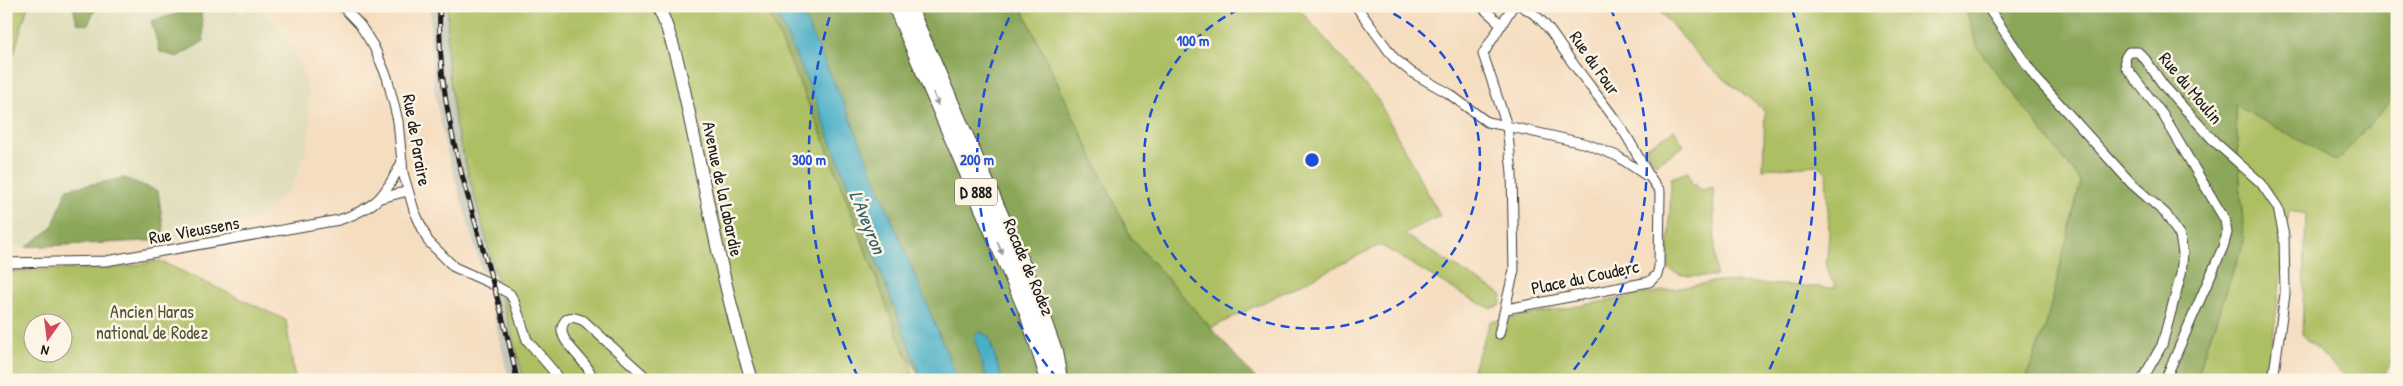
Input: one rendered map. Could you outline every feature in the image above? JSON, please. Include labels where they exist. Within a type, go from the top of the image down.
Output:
[{"type":"highway","name":"Rocade de Rodez","points":[[896,6],[1028,313],[1049,380]]},
{"type":"highway","name":"Rocade de Rodez","points":[[908,6],[1029,281],[1054,352],[1059,380]]},
{"type":"street","name":"Rue de Paraire","points":[[342,6],[352,15],[374,47],[387,76],[398,121],[402,162],[408,191],[423,231],[434,250],[454,267],[510,294],[527,340],[560,380]]},
{"type":"street","points":[[352,15],[356,6]]},
{"type":"street","name":"Avenue de la Labardie","points":[[658,6],[670,34],[724,278],[752,380]]},
{"type":"street","name":"Place du Couderc","points":[[1356,6],[1394,58],[1411,72],[1448,93],[1487,122],[1587,144],[1617,156],[1649,177]]},
{"type":"street","points":[[1499,334],[1514,270],[1515,246],[1507,126],[1483,54],[1513,6]]},
{"type":"street","name":"Rue du Four","points":[[1521,6],[1538,10],[1568,56],[1625,134]]},
{"type":"street","points":[[1987,6],[2035,77],[2132,184],[2166,214],[2180,236],[2183,253],[2181,274],[2162,344],[2142,380]]},
{"type":"street","points":[[1482,8],[1502,25]]},
{"type":"street","name":"Rue du Moulin","points":[[2165,380],[2223,247],[2226,233],[2225,220],[2163,115],[2126,67],[2125,58],[2129,52],[2138,52],[2146,59],[2164,86],[2215,142],[2261,184],[2278,208],[2284,236],[2285,294],[2273,380]]},
{"type":"street","name":"Place du Couderc","points":[[1506,309],[1649,282],[1657,275],[1660,191],[1649,177],[1625,134]]},
{"type":"street","name":"Rue Vieussens","points":[[381,198],[402,162]]},
{"type":"street","name":"Rue Vieussens","points":[[6,263],[106,261],[148,255],[172,248],[338,220],[363,210],[381,198],[408,191]]},
{"type":"street","points":[[592,380],[589,369],[563,337],[562,327],[567,319],[572,317],[584,321],[649,380]]},
{"type":"shaded area","points":[[6,6],[230,6],[244,17],[248,6],[258,6],[276,24],[296,54],[308,91],[310,124],[306,151],[297,175],[285,194],[262,214],[240,226],[195,239],[6,248]]},
{"type":"shaded area","points":[[431,6],[448,6],[447,57],[456,128],[497,275],[482,271],[444,141],[435,94],[430,46]]},
{"type":"shaded area","points":[[488,290],[503,296],[524,380],[509,380]]},
{"type":"green space","points":[[6,6],[28,6],[12,60],[6,58]]},
{"type":"green space","points":[[73,6],[100,6],[94,11],[88,25],[77,23]]},
{"type":"green space","points":[[181,6],[209,6],[201,12],[204,41],[177,57],[160,52],[151,21],[177,14]]},
{"type":"green space","points":[[448,6],[766,6],[820,130],[916,380],[524,380],[456,128],[447,57]]},
{"type":"green space","points":[[766,6],[1021,6],[1131,238],[1257,380],[921,380],[901,344],[820,130]]},
{"type":"green space","points":[[1021,6],[1297,6],[1378,100],[1440,216],[1403,234],[1502,295],[1500,306],[1490,308],[1467,297],[1380,245],[1211,328],[1131,238]]},
{"type":"green space","points":[[1655,6],[1965,6],[1978,48],[2081,181],[2046,325],[2025,380],[1469,380],[1490,322],[1718,281],[1836,288],[1826,269],[1829,232],[1826,171],[1818,165],[1763,169],[1765,111],[1707,65]]},
{"type":"green space","points":[[1965,6],[2397,6],[2397,94],[2337,161],[2235,105],[2244,241],[2195,380],[2025,380],[2046,325],[2081,181],[1978,48]]},
{"type":"green space","points":[[2397,94],[2397,353],[2381,380],[2349,380],[2302,335],[2306,214],[2289,211],[2270,362],[2263,380],[2195,380],[2244,241],[2235,104],[2337,161]]},
{"type":"green space","points":[[1674,130],[1684,146],[1655,164],[1645,148]]},
{"type":"green space","points":[[1688,172],[1692,185],[1696,184],[1699,191],[1713,187],[1716,276],[1684,275],[1673,272],[1668,268],[1671,178]]},
{"type":"green space","points":[[124,178],[158,191],[165,240],[26,247],[52,228],[67,189]]},
{"type":"green space","name":"Ancien Haras national de Rodez","points":[[160,261],[286,320],[295,380],[6,380],[6,271],[117,268]]},
{"type":"water","name":"L'Aveyron","points":[[773,6],[799,6],[848,113],[958,380],[922,380],[812,91]]},
{"type":"water","points":[[980,331],[989,337],[1002,380],[987,380],[974,337]]},
{"type":"railway","points":[[440,6],[441,55],[446,102],[455,149],[507,333],[517,380]]}]
